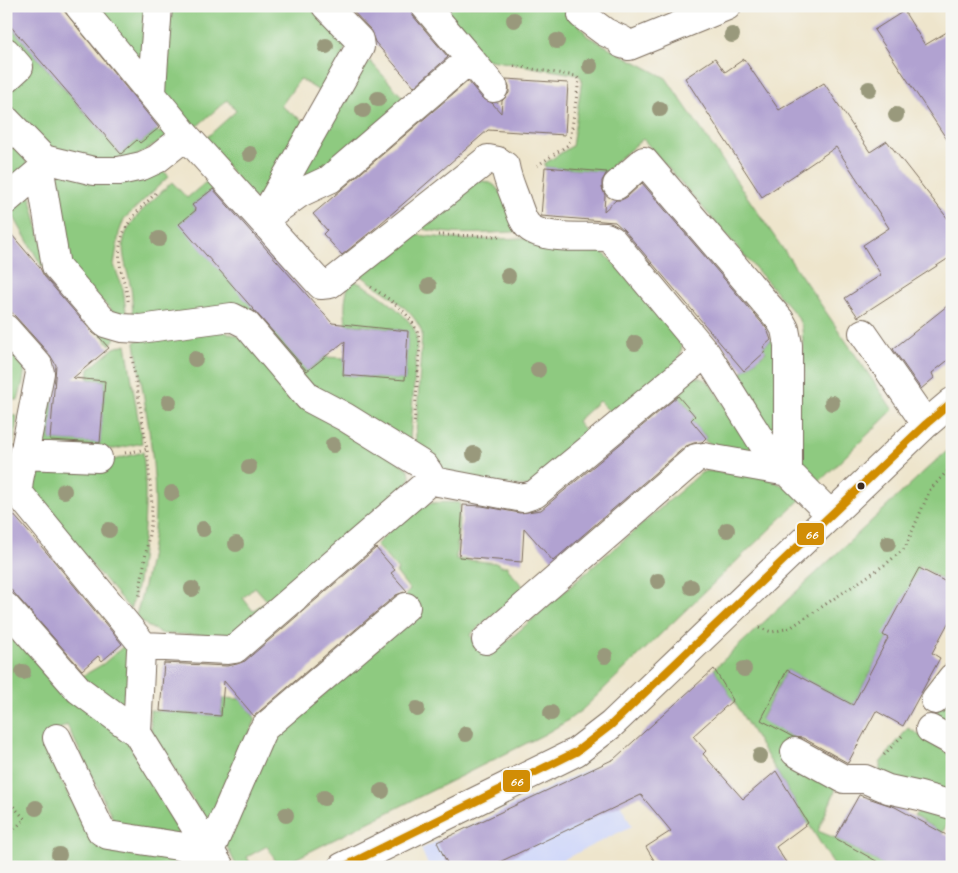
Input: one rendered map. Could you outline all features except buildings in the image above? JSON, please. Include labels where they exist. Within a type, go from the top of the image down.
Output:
[{"type":"street","points":[[79,6],[186,136],[322,285],[330,284],[488,159],[498,161],[505,166],[510,184],[529,227],[549,235],[606,237],[612,240],[706,353],[765,446],[831,515]]},
{"type":"street","points":[[152,95],[158,6]]},
{"type":"street","points":[[262,220],[360,46],[359,40],[326,6]]},
{"type":"street","points":[[425,6],[494,88]]},
{"type":"street","points":[[582,15],[605,32],[622,40],[622,44],[629,46],[727,6]]},
{"type":"street","points":[[6,52],[19,67],[6,79]]},
{"type":"street","points":[[262,220],[300,193],[330,179],[472,61]]},
{"type":"street","points":[[6,120],[42,165],[56,266],[105,323],[122,328],[140,329],[232,317],[239,319],[246,324],[309,398],[424,466],[429,473],[428,480],[425,485],[235,648],[228,650],[144,646],[18,490],[40,373],[38,365],[6,329]]},
{"type":"street","points":[[42,165],[108,172],[124,170],[142,166],[157,159],[186,136]]},
{"type":"street","points":[[616,185],[644,162],[780,320],[785,329],[788,345],[788,472]]},
{"type":"street","points":[[6,200],[42,165]]},
{"type":"street","points":[[863,333],[926,424]]},
{"type":"street","points":[[428,480],[523,498],[535,494],[706,353]]},
{"type":"street","points":[[342,867],[576,752],[611,725],[926,424],[952,402]]},
{"type":"street","points":[[24,455],[98,458]]},
{"type":"street","points":[[486,640],[696,458],[703,457],[788,472]]},
{"type":"street","points":[[6,607],[79,690],[137,734],[215,859]]},
{"type":"street","points":[[215,859],[260,733],[406,607]]},
{"type":"street","points":[[137,734],[140,658],[141,650],[144,646]]},
{"type":"street","points":[[935,700],[952,678]]},
{"type":"street","points":[[57,738],[101,831],[108,835],[215,859]]},
{"type":"street","points":[[795,752],[844,779],[865,779],[888,789],[952,805]]},
{"type":"path","points":[[472,61],[576,76],[579,80],[568,145],[510,184]]},
{"type":"path","points":[[125,622],[135,606],[141,591],[152,505],[147,449],[129,328],[130,312],[127,288],[120,265],[119,248],[124,228],[158,191]]},
{"type":"path","points":[[401,228],[423,233],[465,236],[506,236],[538,232]]},
{"type":"path","points":[[350,268],[360,280],[386,297],[404,312],[417,329],[419,335],[420,344],[412,458]]},
{"type":"path","points":[[759,628],[772,632],[790,628],[886,564],[905,548],[930,490],[952,466]]},
{"type":"path","points":[[865,779],[888,750],[935,700]]},
{"type":"path","points":[[6,812],[13,806],[25,819],[11,832],[6,826]]},
{"type":"path","points":[[6,854],[18,867]]},
{"type":"shaded area","points":[[600,766],[632,826],[548,867],[429,867],[421,849],[584,771]]},
{"type":"green space","points":[[87,6],[146,6],[146,56],[140,63]]},
{"type":"green space","points":[[164,6],[308,6],[317,15],[350,38],[324,94],[300,79],[281,106],[309,125],[263,198],[253,198],[205,139],[236,111],[227,100],[195,128],[160,89]]},
{"type":"green space","points":[[439,6],[567,6],[587,36],[666,78],[893,410],[820,481],[797,458],[793,388],[805,377],[802,327],[797,316],[643,139],[614,163],[607,172],[545,167],[544,164],[572,146],[582,79],[579,75],[484,59]]},
{"type":"green space","points":[[6,21],[120,154],[137,140],[141,143],[156,130],[159,133],[167,126],[173,133],[124,164],[70,156],[50,146],[6,104]]},
{"type":"green space","points":[[370,61],[406,101],[342,159],[299,179],[353,78]]},
{"type":"green space","points":[[6,133],[24,151],[28,171],[6,190]]},
{"type":"green space","points":[[162,170],[169,176],[124,219],[119,233],[114,265],[123,289],[127,319],[122,320],[69,270],[50,173]]},
{"type":"green space","points":[[212,177],[215,187],[192,205],[196,210],[180,224],[307,371],[325,357],[344,358],[343,375],[405,380],[408,331],[346,324],[345,301],[351,280],[367,287],[385,299],[413,327],[417,342],[409,454],[308,384],[238,306],[133,319],[132,293],[123,251],[124,237],[127,231],[142,211],[172,182],[187,198]]},
{"type":"green space","points":[[475,180],[488,182],[495,186],[505,201],[519,230],[514,232],[451,233],[414,226]]},
{"type":"green space","points":[[29,190],[47,265],[115,338],[110,345],[44,266],[41,265],[14,217],[10,207]]},
{"type":"green space","points":[[406,234],[465,240],[526,238],[541,244],[600,251],[608,257],[679,338],[682,348],[676,364],[605,425],[600,420],[609,411],[599,401],[577,421],[585,431],[596,423],[601,429],[528,487],[440,475],[415,451],[422,333],[418,324],[405,308],[363,277],[359,271]]},
{"type":"green space","points":[[218,330],[238,336],[409,470],[409,483],[271,605],[255,587],[243,598],[253,611],[262,604],[266,609],[234,636],[163,634],[147,626],[136,615],[150,560],[155,503],[151,443],[135,343],[137,340]]},
{"type":"green space","points":[[779,334],[774,442],[740,374],[766,352],[763,347]]},
{"type":"green space","points":[[126,344],[142,443],[115,449],[36,446],[55,379],[50,440],[100,443],[105,381],[88,379],[89,369],[114,348]]},
{"type":"green space","points":[[6,345],[25,367],[18,400],[6,400]]},
{"type":"green space","points":[[692,377],[701,378],[709,382],[759,456],[712,446],[704,440],[706,437],[691,420],[695,416],[677,394]]},
{"type":"green space","points":[[6,415],[16,416],[17,418],[12,453],[9,453],[8,456],[11,456],[6,467]]},
{"type":"green space","points":[[952,447],[952,585],[918,565],[919,568],[888,638],[853,705],[787,670],[761,719],[795,739],[836,789],[818,831],[835,838],[887,867],[835,867],[714,669]]},
{"type":"green space","points":[[143,452],[145,492],[144,533],[137,585],[130,609],[31,495],[35,462],[102,463]]},
{"type":"green space","points":[[707,471],[760,475],[786,487],[802,498],[582,710],[543,735],[279,867],[267,846],[247,857],[252,867],[237,867],[224,841],[270,740],[419,613],[405,595],[410,590],[396,572],[398,570],[376,545],[404,517],[419,506],[430,503],[460,503],[456,559],[499,563],[499,566],[508,566],[508,569],[524,588],[470,635],[489,657],[701,473]]},
{"type":"green space","points":[[6,620],[127,741],[185,837],[117,827],[67,725],[41,739],[90,838],[202,862],[204,867],[6,867]]},
{"type":"green space","points":[[130,643],[129,712],[81,677],[103,664],[126,644]]},
{"type":"green space","points":[[952,686],[952,728],[936,720],[938,705]]},
{"type":"green space","points":[[223,698],[240,699],[256,719],[211,821],[205,820],[155,738],[151,729],[150,710],[221,716]]},
{"type":"green space","points":[[908,728],[952,755],[952,795],[880,776],[880,763]]},
{"type":"green space","points":[[924,806],[951,817],[942,833],[914,816]]},
{"type":"transit line","name":"66","points":[[343,867],[576,752],[611,725],[926,424],[952,402]]}]
